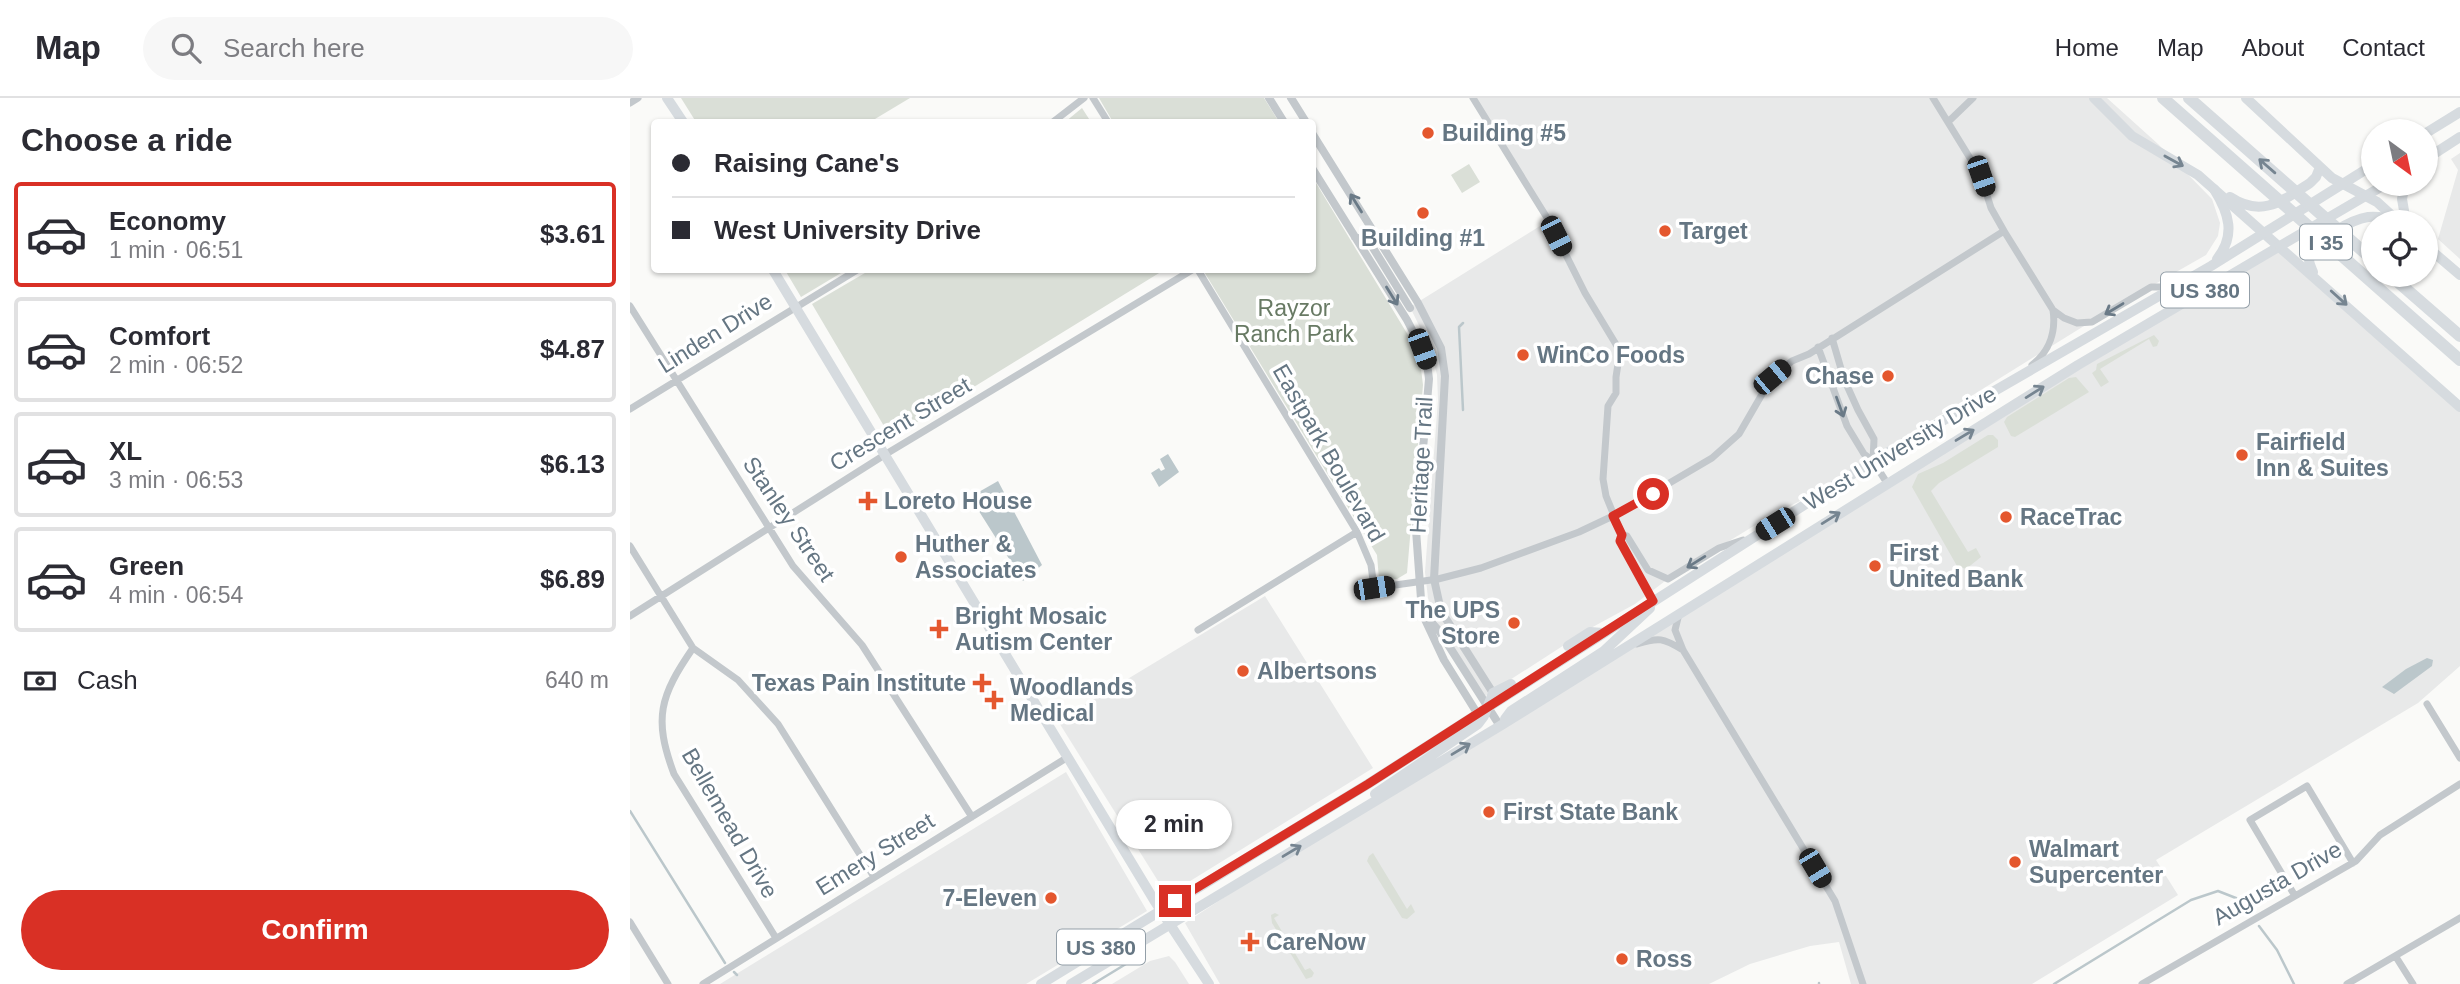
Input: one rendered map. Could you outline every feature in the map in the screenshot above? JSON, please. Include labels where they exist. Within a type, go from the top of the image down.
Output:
[{"type":"highway","name":"I 35","points":[[2189,98],[2361,249]]},
{"type":"highway","name":"I 35","points":[[2163,99],[2460,360]]},
{"type":"highway","points":[[2404,287],[2460,336]]},
{"type":"main road","points":[[667,98],[680,119]]},
{"type":"main road","points":[[2094,98],[2132,135],[2243,205],[2259,208],[2267,206],[2310,183],[2320,167]]},
{"type":"main road","points":[[2246,98],[2342,185],[2377,202],[2385,210]]},
{"type":"main road","points":[[2438,125],[2460,112]]},
{"type":"main road","points":[[2438,151],[2460,136]]},
{"type":"main road","name":"West University Drive","points":[[1041,984],[1368,784],[1873,461],[2211,266],[2361,173]]},
{"type":"main road","points":[[2198,175],[2460,407]]},
{"type":"main road","points":[[2211,266],[2224,250],[2230,233],[2228,212],[2214,189]]},
{"type":"main road","name":"West University Drive","points":[[1071,984],[1500,726],[2078,365],[2366,197]]},
{"type":"main road","points":[[2315,276],[2309,261],[2312,250],[2332,234],[2361,220]]},
{"type":"main road","points":[[2438,256],[2460,275]]},
{"type":"main road","points":[[776,273],[1161,910],[1209,984]]},
{"type":"main road","points":[[2068,348],[2078,365]]},
{"type":"main road","points":[[1500,726],[1511,711],[1620,638],[1667,592]]},
{"type":"main road","points":[[1360,810],[1393,780],[1478,724],[1484,716],[1482,709],[1493,693],[1590,632],[1603,633]]},
{"type":"street","points":[[630,103],[638,98]]},
{"type":"street","points":[[1057,119],[1084,98]]},
{"type":"street","points":[[1093,98],[1106,119]]},
{"type":"street","points":[[1269,98],[1282,119]]},
{"type":"street","points":[[1291,98],[1304,119]]},
{"type":"street","points":[[1473,98],[1549,222],[1585,293],[1620,351],[1615,377],[1616,393],[1608,406],[1603,479],[1605,496],[1622,535],[1620,541],[1653,601]]},
{"type":"street","points":[[1933,98],[1981,176],[1991,208],[2004,231],[2053,310],[2077,323],[2092,322],[2151,287],[2175,287]]},
{"type":"street","points":[[1948,122],[1973,98]]},
{"type":"street","name":"Heritage Trail","points":[[1316,140],[1418,303],[1441,348],[1445,376],[1434,579],[1441,611],[1493,693]]},
{"type":"street","name":"Heritage Trail","points":[[1316,175],[1407,320],[1427,363],[1429,380],[1426,426],[1416,530],[1422,608],[1440,632],[1482,709],[1500,726]]},
{"type":"street","points":[[1418,581],[1481,568],[1579,532],[1613,516],[1712,458],[1739,434],[1772,377],[1792,360],[1818,347],[2004,231]]},
{"type":"street","points":[[1355,237],[1370,243],[1410,307]]},
{"type":"street","name":"Linden Drive","points":[[630,409],[852,273]]},
{"type":"street","name":"Crescent Street","points":[[630,616],[886,454],[1187,273]]},
{"type":"street","name":"Eastpark Boulevard","points":[[1200,273],[1357,532],[1369,558],[1374,588],[1418,581]]},
{"type":"street","name":"Stanley Street","points":[[630,306],[793,566],[862,645],[972,817]]},
{"type":"street","points":[[2009,382],[2037,361],[2053,338],[2053,310]]},
{"type":"street","points":[[1832,338],[1844,379],[1874,439],[1873,461]]},
{"type":"street","points":[[1818,347],[1847,426],[1864,454],[1873,461],[1887,483]]},
{"type":"street","points":[[1198,630],[1357,532]]},
{"type":"street","points":[[1622,535],[1627,536],[1648,570],[1668,579],[1719,548],[1758,535]]},
{"type":"street","points":[[630,546],[693,648],[738,680],[771,714],[874,877]]},
{"type":"street","points":[[1679,614],[1675,630],[1683,650],[1835,901],[1863,984]]},
{"type":"street","points":[[1626,647],[1658,638],[1683,650]]},
{"type":"street","name":"Bellemead Drive","points":[[693,648],[676,674],[663,709],[662,730],[666,751],[674,774],[776,938]]},
{"type":"street","points":[[2427,704],[2460,758]]},
{"type":"street","name":"Emery Street","points":[[703,984],[1068,757]]},
{"type":"street","name":"Augusta Drive","points":[[2142,984],[2353,863],[2380,835],[2460,784]]},
{"type":"street","points":[[2295,896],[2250,820],[2307,786],[2353,863]]},
{"type":"street","points":[[2347,984],[2460,918]]},
{"type":"street","points":[[630,922],[668,984]]},
{"type":"street","points":[[2396,957],[2413,984]]},
{"type":"shaded area","points":[[1473,98],[2107,98],[2158,144],[2212,199],[2220,223],[2218,236],[2206,255],[2113,308],[1812,495],[1772,515],[1673,575],[1635,604],[1589,629],[1485,696],[1435,619],[1428,598],[1425,572],[1438,400],[1437,375],[1431,350],[1410,307],[1548,221]]},
{"type":"shaded area","points":[[2460,153],[2460,259],[2438,239],[2458,170],[2451,159]]},
{"type":"shaded area","points":[[2280,246],[2460,407],[2460,666],[2418,703],[2156,860],[2178,895],[2032,984],[1851,984],[1839,942],[1810,946],[1750,964],[1709,984],[1220,984],[1185,923],[1337,824]]},
{"type":"shaded area","points":[[1168,454],[1179,472],[1159,487],[1151,473],[1159,468],[1161,471],[1165,469],[1160,459]]},
{"type":"shaded area","points":[[998,481],[1042,565],[1023,581],[970,497]]},
{"type":"shaded area","points":[[1265,596],[1373,768],[1174,891],[1163,889],[1058,721]]},
{"type":"shaded area","points":[[2427,658],[2433,660],[2432,666],[2394,694],[2382,687],[2406,669]]},
{"type":"shaded area","points":[[1066,772],[1147,911],[1026,984],[720,984]]},
{"type":"shaded area","points":[[1169,956],[1189,984],[1112,984],[1150,961]]},
{"type":"green space","points":[[681,98],[910,98],[875,119],[694,119]]},
{"type":"green space","points":[[1099,98],[1264,98],[1277,119],[1111,119]]},
{"type":"green space","points":[[1082,108],[1089,119],[1069,119]]},
{"type":"green space","points":[[1469,164],[1480,182],[1462,193],[1451,175]]},
{"type":"green space","name":"Rayzor Ranch Park","points":[[1316,183],[1408,335],[1420,361],[1423,385],[1407,573],[1397,579],[1379,579],[1377,555],[1205,273],[1316,273]]},
{"type":"green space","points":[[787,273],[841,273],[801,297]]},
{"type":"green space","points":[[865,273],[1159,273],[891,438],[812,304]]},
{"type":"green space","points":[[2154,335],[2159,341],[2157,346],[2153,347],[2149,339],[2100,369],[2109,382],[2101,387],[2092,373],[2097,364]]},
{"type":"green space","points":[[2076,377],[2089,392],[2015,437],[2011,436],[2004,422],[2007,417],[2069,378]]},
{"type":"green space","points":[[1988,435],[1993,435],[1998,440],[1998,447],[1939,483],[1931,491],[1968,552],[1976,548],[1981,557],[1966,569],[1957,566],[1912,487],[1918,474],[1943,463]]},
{"type":"green space","points":[[1373,853],[1407,909],[1411,904],[1415,912],[1407,919],[1402,918],[1367,861]]},
{"type":"green space","points":[[1271,915],[1279,915],[1274,918],[1305,970],[1310,968],[1314,973],[1312,977],[1306,979],[1272,923]]},
{"type":"waterway","points":[[1463,323],[1459,327],[1463,410]]},
{"type":"waterway","points":[[630,811],[725,963]]},
{"type":"waterway","points":[[2054,984],[2191,900],[2218,891],[2241,900],[2250,911]]},
{"type":"waterway","points":[[2259,926],[2277,950],[2294,984]]},
{"type":"waterway","points":[[1093,984],[1144,953]]},
{"type":"waterway","points":[[734,972],[737,975]]},
{"type":"place","name":"Building #5","points":[[1428,133]]},
{"type":"place","name":"Building #1","points":[[1423,213]]},
{"type":"place","name":"Target","points":[[1665,231]]},
{"type":"place","name":"WinCo Foods","points":[[1523,355]]},
{"type":"place","name":"Chase","points":[[1888,376]]},
{"type":"place","name":"Fairfield Inn & Suites","points":[[2242,455]]},
{"type":"place","name":"Loreto House","points":[[868,501]]},
{"type":"place","name":"RaceTrac","points":[[2006,517]]},
{"type":"place","name":"Huther & Associates","points":[[901,557]]},
{"type":"place","name":"First United Bank","points":[[1875,566]]},
{"type":"place","name":"The UPS Store","points":[[1514,623]]},
{"type":"place","name":"Bright Mosaic Autism Center","points":[[939,629]]},
{"type":"place","name":"Albertsons","points":[[1243,671]]},
{"type":"place","name":"Texas Pain Institute","points":[[982,683]]},
{"type":"place","name":"Woodlands Medical","points":[[994,700]]},
{"type":"place","name":"First State Bank","points":[[1489,812]]},
{"type":"place","name":"Walmart Supercenter","points":[[2015,862]]},
{"type":"place","name":"7-Eleven","points":[[1051,898]]},
{"type":"place","name":"CareNow","points":[[1250,942]]},
{"type":"place","name":"Ross","points":[[1622,959]]},
{"type":"route","points":[[1175,901],[1368,784],[1653,601],[1620,541],[1622,535],[1613,516],[1653,494]]}]
